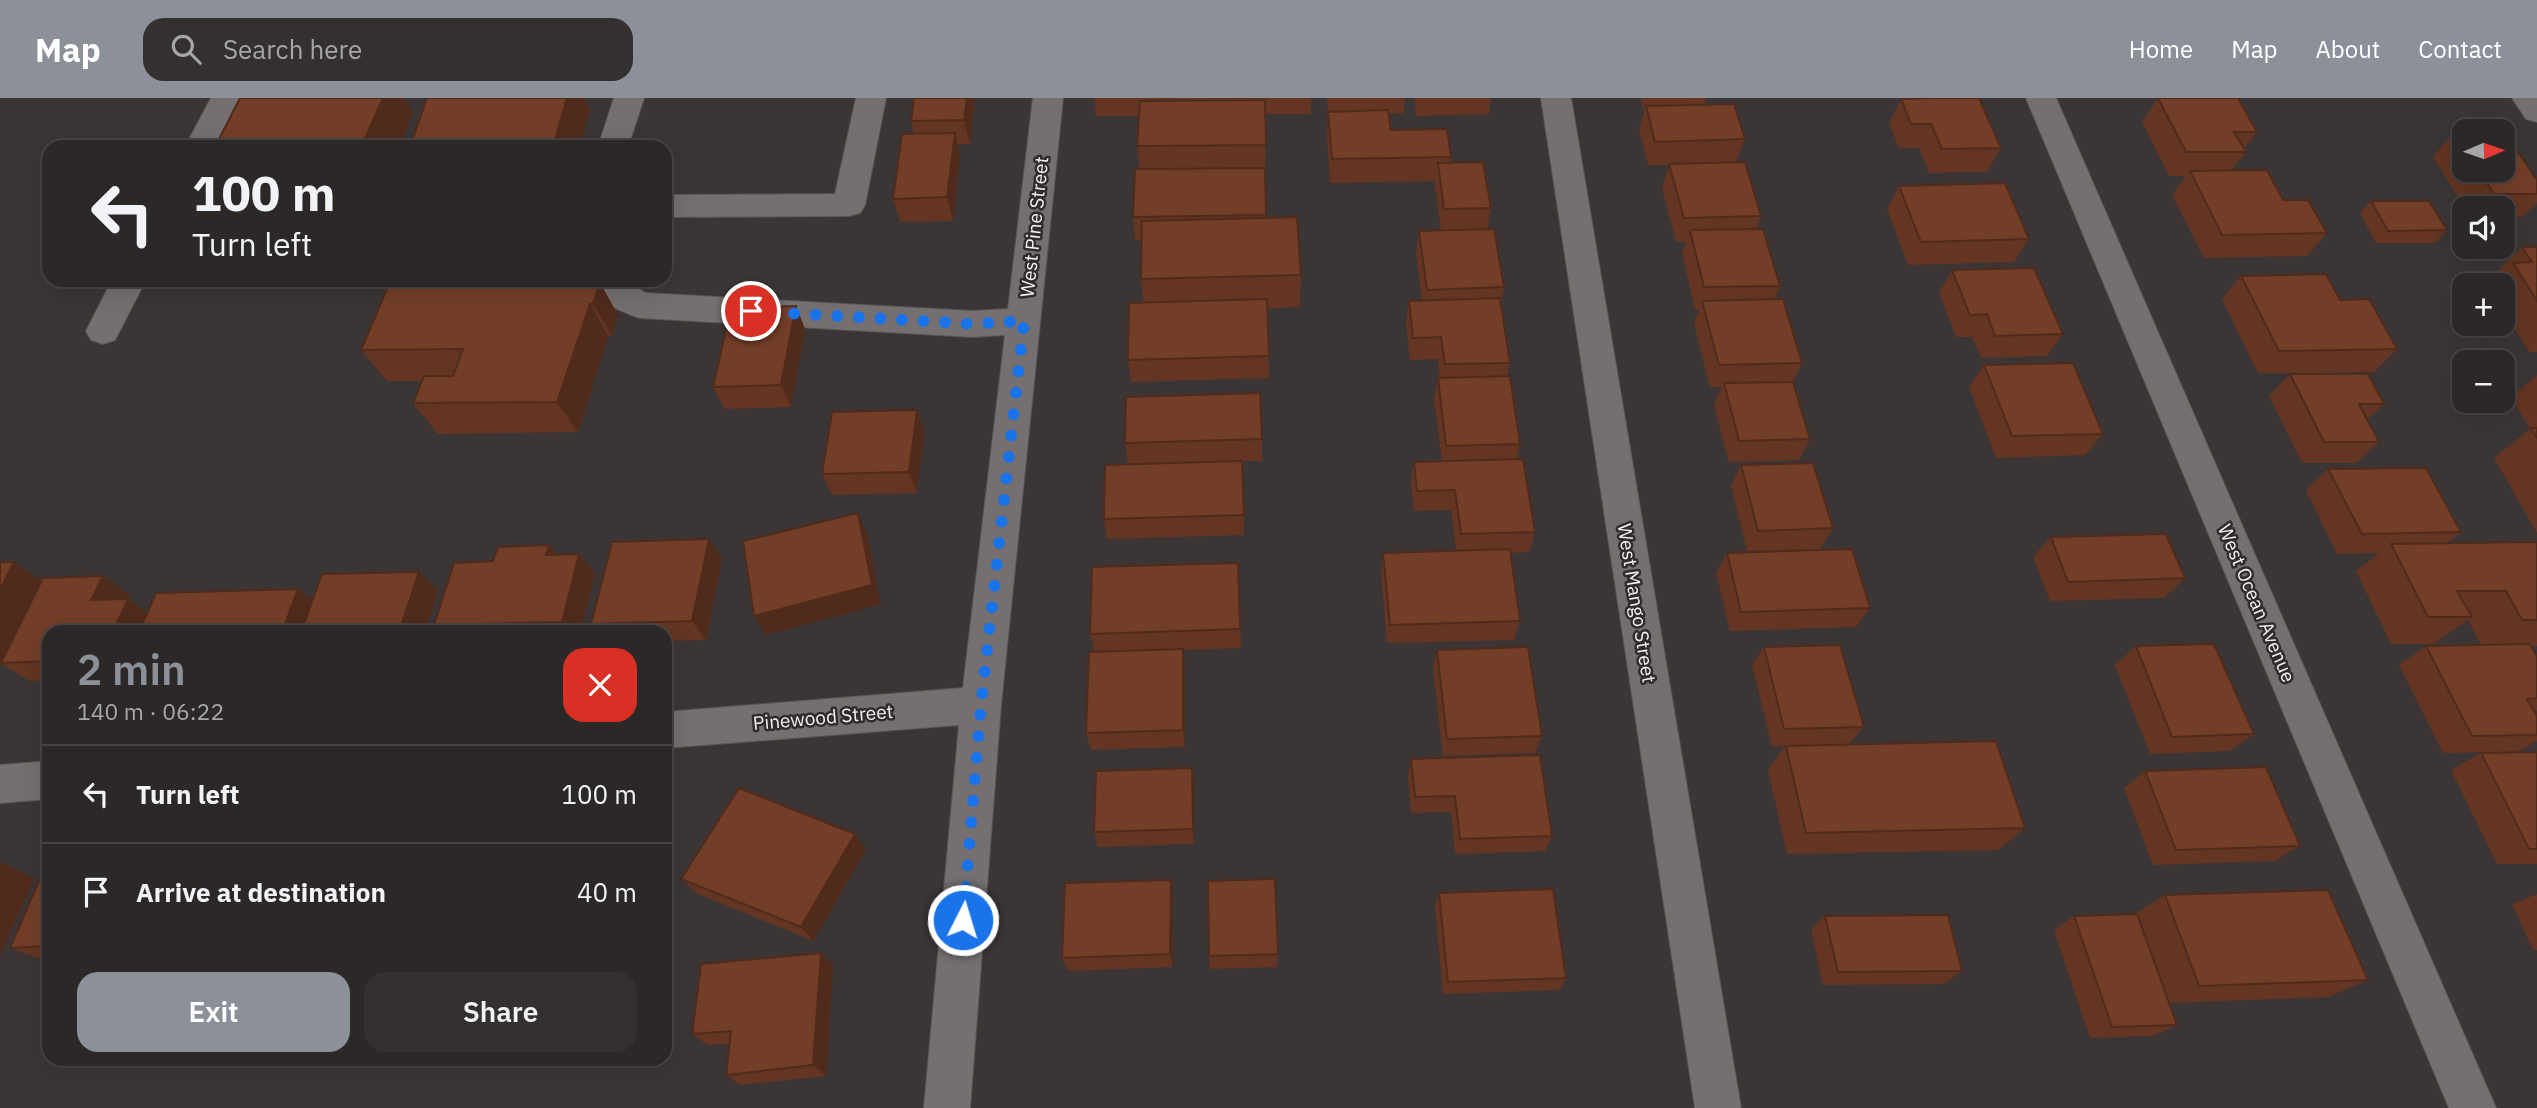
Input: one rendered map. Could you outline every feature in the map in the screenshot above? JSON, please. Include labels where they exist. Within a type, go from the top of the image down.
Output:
[{"type":"street","points":[[204,140],[226,98]]},
{"type":"street","points":[[615,140],[629,98]]},
{"type":"street","points":[[672,206],[849,205],[871,98]]},
{"type":"street","name":"West Pine Street","points":[[947,1108],[981,705],[1048,98]]},
{"type":"street","name":"West Mango Street","points":[[1556,98],[1718,1108]]},
{"type":"street","name":"West Ocean Avenue","points":[[2041,98],[2473,1108]]},
{"type":"street","points":[[2527,98],[2537,112]]},
{"type":"street","points":[[103,331],[126,287]]},
{"type":"street","points":[[608,287],[640,305],[973,324],[1024,321]]},
{"type":"street","name":"Pinewood Street","points":[[672,729],[981,705]]},
{"type":"street","points":[[0,784],[42,781]]},
{"type":"building","points":[[240,98],[383,98],[364,140],[219,140]]},
{"type":"building","points":[[427,98],[567,98],[555,140],[412,140]]},
{"type":"building","points":[[914,98],[967,98],[964,120],[911,121]]},
{"type":"building","points":[[1979,98],[2001,148],[1942,149],[1931,124],[1911,124],[1901,99]]},
{"type":"building","points":[[2158,98],[2238,98],[2257,132],[2234,132],[2246,152],[2186,152]]},
{"type":"building","points":[[1265,100],[1266,145],[1137,146],[1140,101]]},
{"type":"building","points":[[1734,104],[1745,139],[1655,142],[1646,106]]},
{"type":"building","points":[[1388,110],[1391,130],[1447,129],[1451,157],[1332,159],[1328,112]]},
{"type":"building","points":[[955,133],[947,197],[893,199],[902,134]]},
{"type":"building","points":[[2515,148],[2537,180],[2537,194],[2494,194],[2486,182],[2515,182]]},
{"type":"building","points":[[1483,162],[1491,208],[1444,209],[1438,163]]},
{"type":"building","points":[[1745,162],[1761,216],[1684,218],[1669,164]]},
{"type":"building","points":[[1265,168],[1266,215],[1133,217],[1135,169]]},
{"type":"building","points":[[2267,170],[2283,200],[2308,200],[2327,233],[2222,235],[2190,171]]},
{"type":"building","points":[[2005,183],[2029,239],[1921,242],[1899,186]]},
{"type":"building","points":[[2371,201],[2429,201],[2447,230],[2388,231]]},
{"type":"building","points":[[1297,217],[1301,275],[1141,279],[1142,221]]},
{"type":"building","points":[[1494,229],[1504,287],[1427,290],[1419,231]]},
{"type":"building","points":[[1763,229],[1780,286],[1704,287],[1690,230]]},
{"type":"building","points":[[2522,247],[2537,247],[2537,301],[2513,263],[2532,262]]},
{"type":"building","points":[[2034,268],[2063,334],[1995,336],[1987,314],[1970,315],[1952,270]]},
{"type":"building","points":[[2326,274],[2340,300],[2369,299],[2397,349],[2279,351],[2241,276]]},
{"type":"building","points":[[388,287],[599,287],[593,304],[590,304],[557,402],[413,403],[424,376],[453,376],[463,349],[361,350]]},
{"type":"building","points":[[1500,298],[1510,363],[1445,364],[1441,337],[1413,338],[1409,301]]},
{"type":"building","points":[[1267,299],[1269,356],[1128,360],[1129,303]]},
{"type":"building","points":[[1783,299],[1802,363],[1719,365],[1702,301]]},
{"type":"building","points":[[796,306],[781,385],[713,387],[731,308]]},
{"type":"building","points":[[2073,363],[2103,434],[2012,436],[1984,365]]},
{"type":"building","points":[[2290,374],[2368,374],[2384,404],[2359,404],[2379,442],[2324,442]]},
{"type":"building","points":[[1510,376],[1520,444],[1446,446],[1438,378]]},
{"type":"building","points":[[1793,382],[1810,439],[1739,441],[1724,383]]},
{"type":"building","points":[[1260,393],[1262,439],[1125,443],[1126,397]]},
{"type":"building","points":[[917,410],[909,472],[822,474],[832,412]]},
{"type":"building","points":[[1523,459],[1535,532],[1461,534],[1455,490],[1417,491],[1414,462]]},
{"type":"building","points":[[1242,461],[1244,515],[1104,519],[1105,465]]},
{"type":"building","points":[[1813,463],[1833,528],[1758,531],[1741,465]]},
{"type":"building","points":[[2426,468],[2461,532],[2362,534],[2328,469]]},
{"type":"building","points":[[858,513],[872,585],[754,616],[743,541]]},
{"type":"building","points":[[2166,534],[2185,578],[2068,582],[2051,537]]},
{"type":"building","points":[[709,539],[692,621],[591,624],[612,542]]},
{"type":"building","points":[[2537,542],[2537,620],[2522,620],[2506,591],[2457,591],[2472,617],[2428,617],[2391,544]]},
{"type":"building","points":[[549,545],[546,555],[579,554],[562,622],[434,625],[454,563],[493,561],[498,547]]},
{"type":"building","points":[[1510,549],[1520,621],[1390,625],[1383,553]]},
{"type":"building","points":[[1852,549],[1870,608],[1741,612],[1727,553]]},
{"type":"building","points":[[0,562],[14,562],[0,590]]},
{"type":"building","points":[[1238,563],[1240,629],[1090,634],[1092,567]]},
{"type":"building","points":[[419,572],[401,625],[304,625],[322,574]]},
{"type":"building","points":[[103,576],[91,600],[128,599],[116,625],[42,625],[42,661],[1,663],[43,578]]},
{"type":"building","points":[[298,589],[285,625],[142,625],[156,593]]},
{"type":"building","points":[[2214,644],[2254,734],[2172,737],[2136,646]]},
{"type":"building","points":[[2530,644],[2537,657],[2537,698],[2527,699],[2537,716],[2537,735],[2472,736],[2426,646]]},
{"type":"building","points":[[1840,645],[1864,727],[1784,729],[1764,647]]},
{"type":"building","points":[[1528,647],[1542,736],[1447,739],[1437,650]]},
{"type":"building","points":[[1183,649],[1183,730],[1086,733],[1089,652]]},
{"type":"building","points":[[1996,741],[2025,828],[1806,833],[1786,746]]},
{"type":"building","points":[[2537,752],[2537,849],[2529,849],[2481,753]]},
{"type":"building","points":[[1540,755],[1552,836],[1460,839],[1455,796],[1415,797],[1411,759]]},
{"type":"building","points":[[2266,767],[2300,846],[2176,850],[2145,771]]},
{"type":"building","points":[[1192,768],[1193,829],[1094,832],[1096,771]]},
{"type":"building","points":[[739,788],[855,834],[801,927],[681,879]]},
{"type":"building","points":[[42,874],[42,946],[10,948]]},
{"type":"building","points":[[1275,879],[1278,954],[1209,956],[1208,881]]},
{"type":"building","points":[[1171,880],[1170,954],[1062,958],[1065,883]]},
{"type":"building","points":[[1553,889],[1566,978],[1448,982],[1439,893]]},
{"type":"building","points":[[2328,890],[2368,980],[2199,986],[2165,895]]},
{"type":"building","points":[[2137,914],[2177,1025],[2112,1027],[2074,916]]},
{"type":"building","points":[[1948,915],[1962,971],[1838,972],[1825,916]]},
{"type":"building","points":[[821,953],[813,1065],[726,1075],[731,1031],[692,1034],[701,964]]},
{"type":"route","points":[[751,311],[973,324],[1024,321],[981,705],[963,920]]}]
